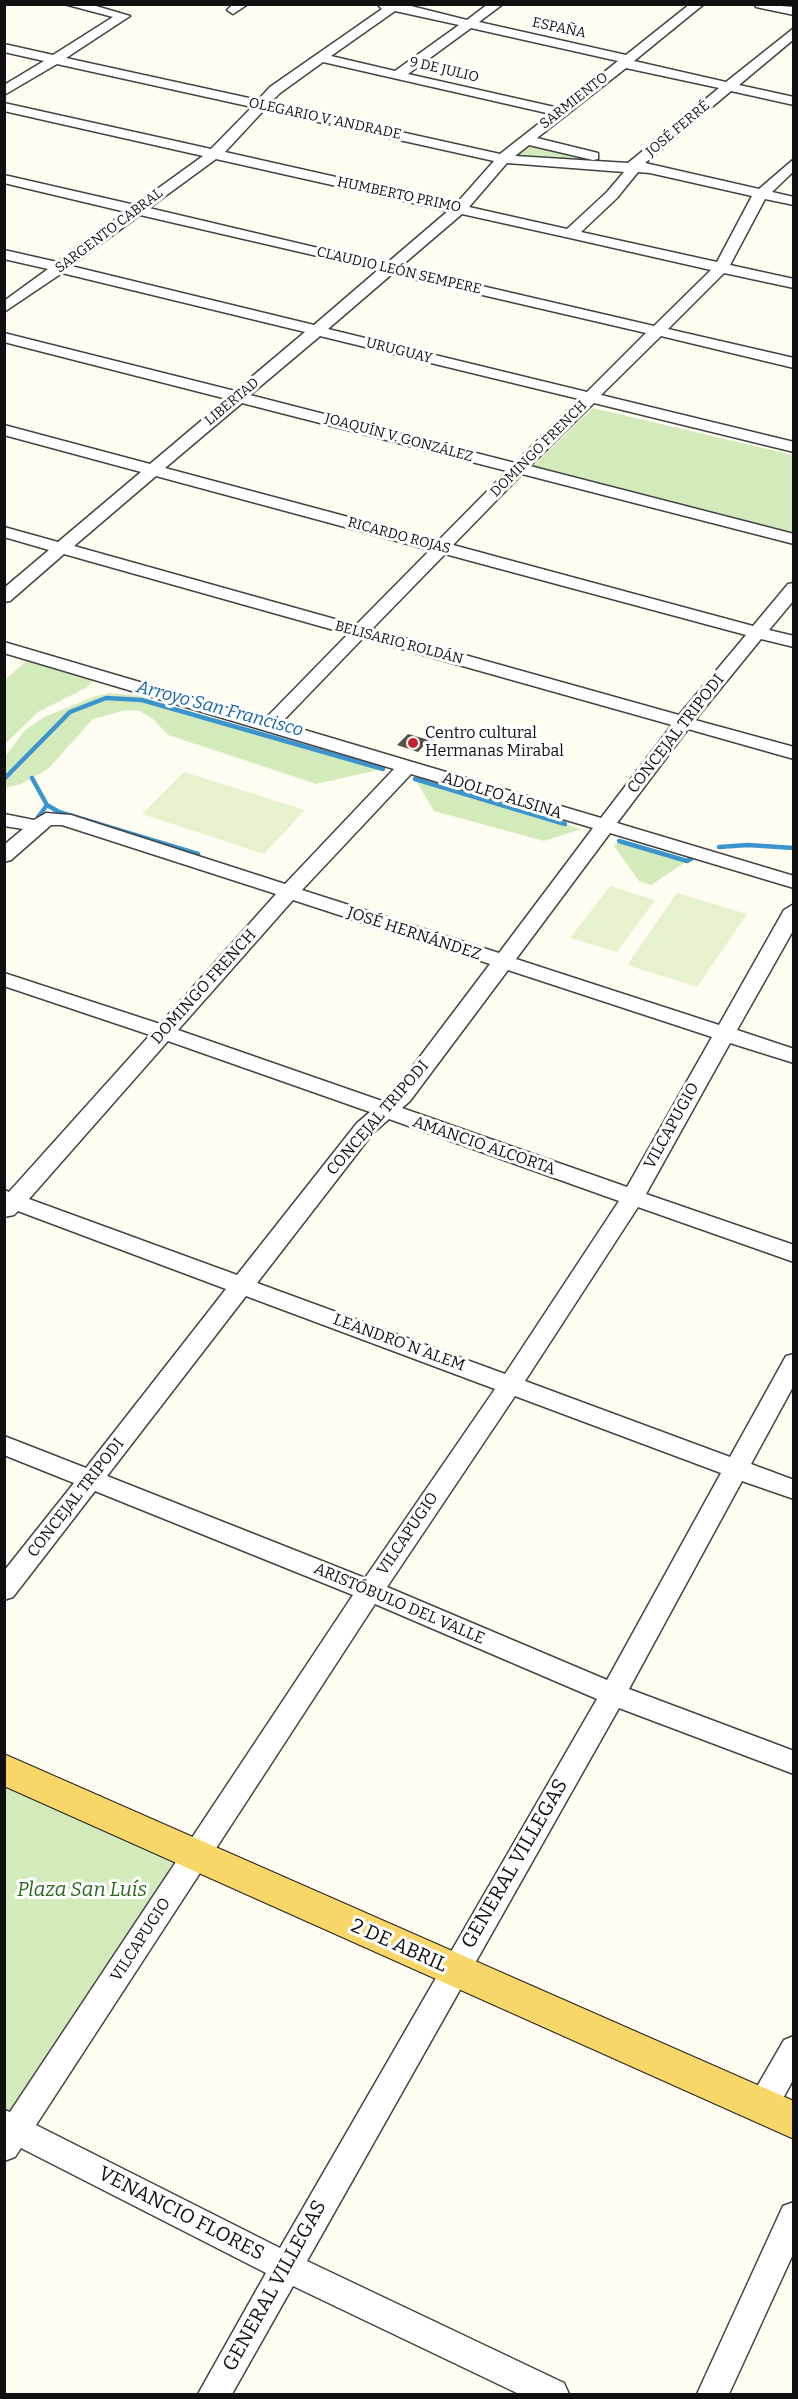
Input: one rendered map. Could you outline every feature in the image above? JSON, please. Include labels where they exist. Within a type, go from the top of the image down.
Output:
[{"type":"main road","name":"2 DE ABRIL","points":[[4,1769],[778,2114]]},
{"type":"street","points":[[4,91],[124,16],[69,4]]},
{"type":"street","name":"ESPAÑA","points":[[379,4],[794,101]]},
{"type":"street","points":[[398,75],[497,4]]},
{"type":"street","name":"SARMIENTO","points":[[460,208],[504,159],[526,140],[698,4]]},
{"type":"street","points":[[760,4],[782,6],[794,11]]},
{"type":"street","name":"SARGENTO CABRAL","points":[[4,308],[214,154],[275,90],[395,6]]},
{"type":"street","name":"JOSÉ FERRÉ","points":[[570,234],[728,87],[794,32]]},
{"type":"street","name":"OLEGARIO V. ANDRADE","points":[[4,48],[504,159],[639,168]]},
{"type":"street","name":"9 DE JULIO","points":[[322,58],[560,112]]},
{"type":"street","name":"HUMBERTO PRIMO","points":[[4,107],[794,284]]},
{"type":"street","name":"OLEGARIO V. ANDRADE","points":[[526,140],[639,168],[794,201]]},
{"type":"street","name":"DOMINGO FRENCH","points":[[270,724],[518,469],[721,268],[761,193],[794,163]]},
{"type":"street","name":"CLAUDIO LEÓN SEMPERE","points":[[4,179],[794,363]]},
{"type":"street","name":"LIBERTAD","points":[[4,597],[460,208]]},
{"type":"street","name":"URUGUAY","points":[[4,254],[794,447]]},
{"type":"street","name":"JOAQUÍN V. GONZÁLEZ","points":[[4,337],[794,539]]},
{"type":"street","name":"RICARDO ROJAS","points":[[4,430],[794,642]]},
{"type":"street","name":"BELISARIO ROLDÁN","points":[[4,532],[794,753]]},
{"type":"street","name":"CONCEJAL TRIPODI","points":[[4,1590],[365,1128],[402,1095],[684,721],[794,588]]},
{"type":"street","name":"ADOLFO ALSINA","points":[[4,647],[270,724],[406,767],[794,882]]},
{"type":"street","name":"DOMINGO FRENCH","points":[[8,1203],[288,893],[406,767]]},
{"type":"street","name":"JOSÉ HERNÁNDEZ","points":[[36,826],[46,819],[64,819],[794,1056]]},
{"type":"street","points":[[4,820],[36,826]]},
{"type":"street","points":[[4,856],[36,826]]},
{"type":"street","name":"VILCAPUGIO","points":[[8,2134],[197,1856],[370,1591],[511,1384],[633,1197],[794,910]]},
{"type":"street","name":"AMANCIO ALCORTA","points":[[4,979],[164,1032],[794,1254]]},
{"type":"street","name":"LEANDRO N ALEM","points":[[8,1203],[511,1384],[794,1490]]},
{"type":"street","name":"GENERAL VILLEGAS","points":[[214,2394],[613,1694],[794,1362]]},
{"type":"street","name":"ARISTÓBULO DEL VALLE","points":[[4,1445],[370,1591],[613,1694],[794,1763]]},
{"type":"street","points":[[778,2114],[794,2049]]},
{"type":"street","name":"VENANCIO FLORES","points":[[8,2134],[553,2394]]},
{"type":"street","points":[[713,2394],[794,2216]]},
{"type":"green space","points":[[527,143],[614,163],[511,156]]},
{"type":"green space","points":[[593,408],[793,455],[793,534],[533,466]]},
{"type":"green space","points":[[27,660],[94,680],[86,688],[38,712],[5,744],[5,680]]},
{"type":"green space","points":[[111,693],[141,696],[155,704],[383,769],[316,784],[168,735],[152,718],[139,711],[126,710],[93,719],[48,769],[21,784],[5,788],[5,757],[25,730],[44,717],[96,696]]},
{"type":"green space","points":[[184,772],[305,810],[264,854],[142,814]]},
{"type":"green space","points":[[415,779],[581,829],[544,841],[434,811]]},
{"type":"green space","points":[[619,841],[687,861],[651,885],[639,881],[614,846]]},
{"type":"green space","points":[[610,886],[655,900],[617,952],[570,938]]},
{"type":"green space","points":[[677,893],[747,914],[697,987],[627,965]]},
{"type":"green space","name":"Plaza San Luís","points":[[4,1769],[197,1856],[4,2124]]},
{"type":"building","name":"Centro cultural Hermanas Mirabal","points":[[408,734],[429,740],[418,752],[397,745]]},
{"type":"waterway","name":"Arroyo San Francisco","points":[[4,779],[70,712],[106,698],[142,700],[383,769]]},
{"type":"waterway","points":[[32,778],[47,805]]},
{"type":"waterway","name":"Arroyo San Francisco","points":[[415,779],[565,824]]},
{"type":"waterway","points":[[38,817],[47,805]]},
{"type":"waterway","points":[[47,805],[59,812],[198,854]]},
{"type":"waterway","name":"Arroyo San Francisco","points":[[619,841],[687,861],[691,859]]},
{"type":"waterway","name":"Arroyo San Francisco","points":[[719,847],[748,845],[794,848]]},
{"type":"place","name":"Centro cultural Hermanas Mirabal","points":[[413,743]]}]
